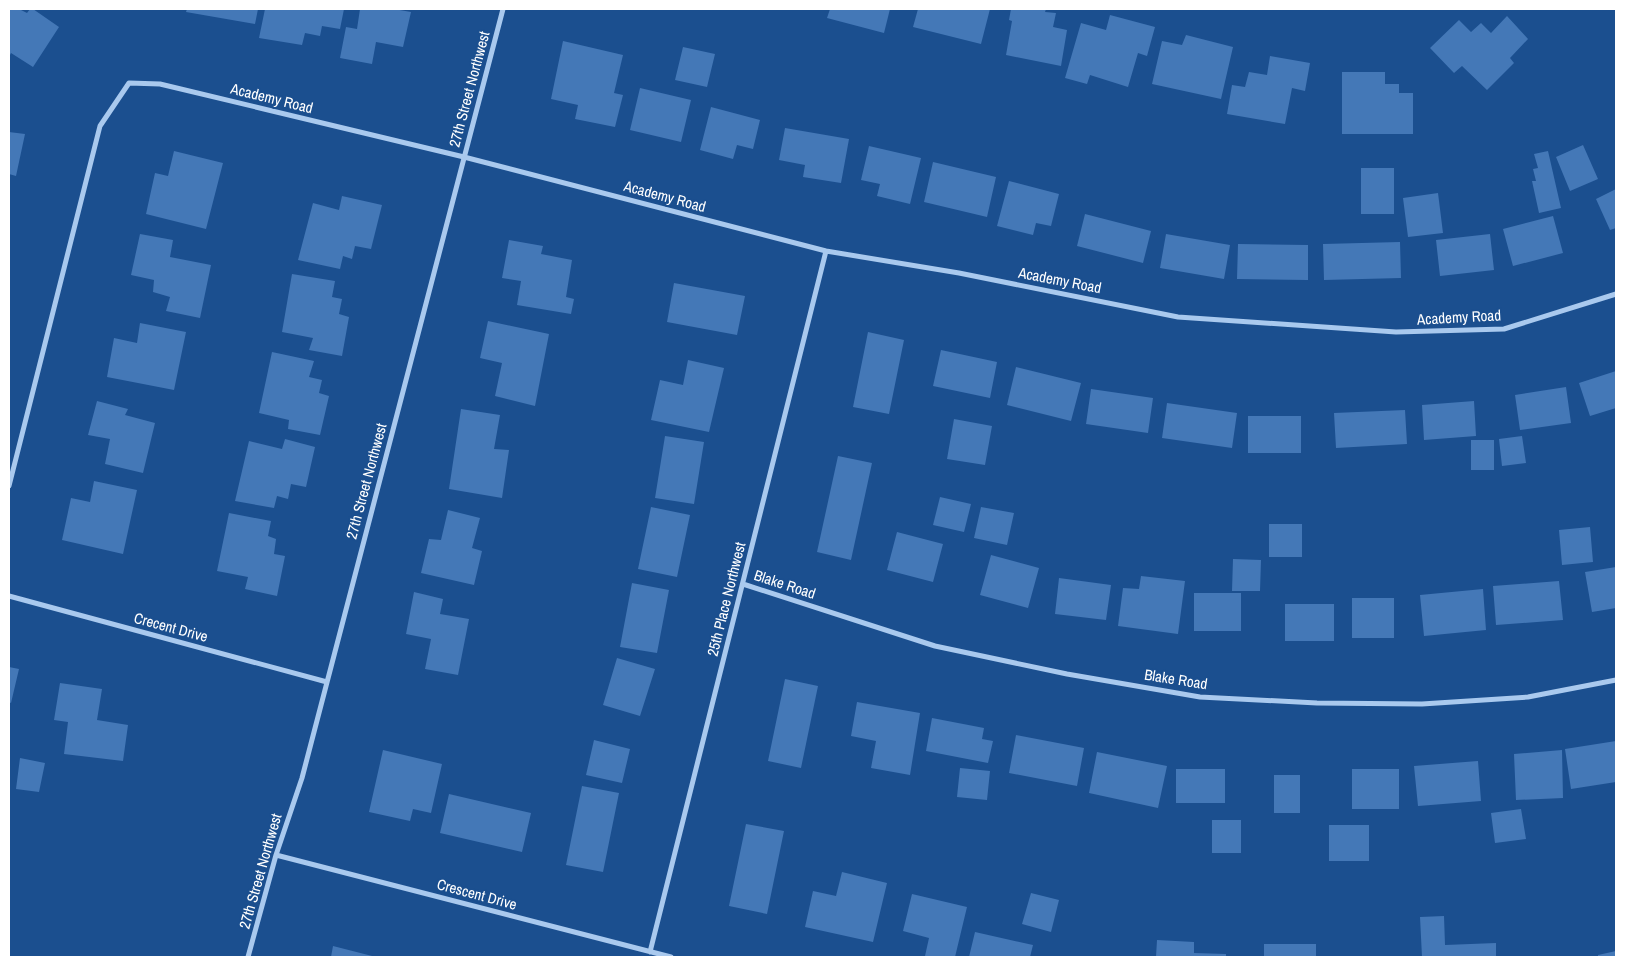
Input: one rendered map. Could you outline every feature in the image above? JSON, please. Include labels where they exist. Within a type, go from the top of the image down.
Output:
[{"type":"street","name":"27th Street Northwest","points":[[248,957],[276,854],[302,778],[502,9]]},
{"type":"street","name":"Academy Road","points":[[9,486],[100,126],[129,83],[160,84],[464,157],[826,251],[959,273],[1178,316],[1396,332],[1504,329],[1616,294]]},
{"type":"street","name":"25th Place Northwest","points":[[650,952],[826,251]]},
{"type":"street","name":"Blake Road","points":[[743,584],[935,646],[1067,674],[1200,697],[1317,703],[1422,704],[1528,697],[1616,680]]},
{"type":"street","name":"Crecent Drive","points":[[9,596],[327,682]]},
{"type":"street","name":"Crescent Drive","points":[[276,854],[671,957]]},
{"type":"building","points":[[9,9],[19,9],[27,13],[30,9],[33,9],[59,27],[33,67],[11,53],[9,57]]},
{"type":"building","points":[[187,9],[258,9],[255,24],[186,12]]},
{"type":"building","points":[[265,9],[344,9],[340,29],[322,26],[320,36],[305,33],[302,45],[259,38]]},
{"type":"building","points":[[360,9],[394,9],[411,12],[403,47],[376,42],[372,64],[340,58],[346,27],[357,29]]},
{"type":"building","points":[[830,9],[890,9],[884,33],[827,18]]},
{"type":"building","points":[[918,9],[990,9],[981,44],[913,27]]},
{"type":"building","points":[[1011,9],[1046,9],[1045,12],[1056,13],[1053,27],[1067,30],[1061,66],[1006,55],[1012,21],[1009,20]]},
{"type":"building","points":[[1110,15],[1155,27],[1147,56],[1138,53],[1128,87],[1090,75],[1087,84],[1065,78],[1081,23],[1106,30]]},
{"type":"building","points":[[1507,16],[1528,39],[1510,58],[1514,63],[1487,90],[1462,66],[1454,73],[1430,48],[1459,20],[1471,32],[1481,23],[1491,33]]},
{"type":"building","points":[[1186,35],[1233,47],[1221,99],[1152,84],[1162,41],[1182,45]]},
{"type":"building","points":[[563,41],[623,55],[614,93],[623,95],[615,127],[575,119],[578,105],[551,99]]},
{"type":"building","points":[[683,47],[715,54],[707,87],[675,80]]},
{"type":"building","points":[[1270,56],[1310,63],[1305,91],[1292,88],[1285,124],[1227,114],[1232,85],[1245,87],[1249,72],[1267,75]]},
{"type":"building","points":[[1342,72],[1385,72],[1385,84],[1399,84],[1399,93],[1413,93],[1413,134],[1342,134]]},
{"type":"building","points":[[640,88],[691,100],[681,142],[630,130]]},
{"type":"building","points":[[711,107],[760,120],[753,149],[737,145],[733,159],[700,150]]},
{"type":"building","points":[[785,128],[849,139],[841,183],[803,177],[805,165],[779,160]]},
{"type":"building","points":[[9,132],[25,134],[16,176],[9,174]]},
{"type":"building","points":[[1583,145],[1598,179],[1570,191],[1556,157]]},
{"type":"building","points":[[869,146],[921,158],[910,204],[877,196],[880,184],[861,180]]},
{"type":"building","points":[[174,151],[223,163],[206,229],[146,214],[155,173],[168,176]]},
{"type":"building","points":[[1548,151],[1561,208],[1539,213],[1532,181],[1536,181],[1533,169],[1538,168],[1534,154]]},
{"type":"building","points":[[933,162],[996,177],[987,217],[924,202]]},
{"type":"building","points":[[1361,168],[1394,168],[1394,214],[1361,214]]},
{"type":"building","points":[[1009,181],[1059,194],[1051,226],[1036,223],[1033,235],[997,226]]},
{"type":"building","points":[[1616,189],[1616,228],[1610,230],[1596,199]]},
{"type":"building","points":[[1438,193],[1443,233],[1408,237],[1403,198]]},
{"type":"building","points":[[342,196],[382,205],[371,249],[355,246],[352,259],[343,256],[340,269],[298,260],[313,203],[339,210]]},
{"type":"building","points":[[1085,214],[1151,231],[1143,263],[1077,246]]},
{"type":"building","points":[[1553,216],[1563,253],[1513,266],[1503,229]]},
{"type":"building","points":[[140,234],[173,240],[170,257],[211,265],[200,318],[166,311],[170,297],[153,292],[154,280],[131,275]]},
{"type":"building","points":[[1166,234],[1230,245],[1224,279],[1160,268]]},
{"type":"building","points":[[1490,234],[1494,270],[1440,276],[1436,240]]},
{"type":"building","points":[[509,240],[543,246],[541,254],[572,260],[566,297],[574,299],[571,314],[517,305],[521,281],[502,278]]},
{"type":"building","points":[[1400,242],[1401,278],[1324,280],[1323,244]]},
{"type":"building","points":[[1238,244],[1308,245],[1308,280],[1237,279]]},
{"type":"building","points":[[292,274],[335,281],[332,297],[342,299],[339,314],[349,317],[342,356],[309,350],[313,338],[282,332]]},
{"type":"building","points":[[674,283],[745,296],[737,335],[667,322]]},
{"type":"building","points":[[488,321],[549,334],[535,406],[495,396],[502,363],[480,358]]},
{"type":"building","points":[[140,323],[186,332],[174,390],[107,377],[114,338],[137,343]]},
{"type":"building","points":[[868,332],[904,340],[889,414],[853,407]]},
{"type":"building","points":[[941,350],[997,362],[990,398],[933,386]]},
{"type":"building","points":[[272,352],[314,361],[309,377],[322,380],[319,393],[329,396],[320,435],[288,429],[289,420],[259,413]]},
{"type":"building","points":[[688,360],[724,368],[709,432],[651,420],[660,380],[683,385]]},
{"type":"building","points":[[1016,367],[1081,383],[1071,421],[1007,405]]},
{"type":"building","points":[[1616,371],[1616,408],[1590,416],[1579,383]]},
{"type":"building","points":[[1566,387],[1571,423],[1520,430],[1515,395]]},
{"type":"building","points":[[1091,389],[1153,398],[1148,433],[1086,424]]},
{"type":"building","points":[[97,401],[128,409],[125,415],[155,423],[143,473],[105,464],[110,439],[88,435]]},
{"type":"building","points":[[1474,401],[1476,436],[1424,440],[1422,405]]},
{"type":"building","points":[[1167,403],[1237,413],[1232,448],[1162,438]]},
{"type":"building","points":[[461,409],[500,415],[494,449],[509,450],[502,498],[449,489]]},
{"type":"building","points":[[1405,410],[1407,444],[1336,448],[1334,413]]},
{"type":"building","points":[[1248,416],[1301,416],[1301,453],[1248,453]]},
{"type":"building","points":[[954,419],[992,426],[985,465],[947,459]]},
{"type":"building","points":[[665,436],[704,442],[694,504],[655,498]]},
{"type":"building","points":[[1522,436],[1526,463],[1502,466],[1499,439]]},
{"type":"building","points":[[285,439],[315,447],[306,487],[291,484],[288,499],[277,496],[274,508],[235,501],[249,441],[282,449]]},
{"type":"building","points":[[1471,440],[1494,440],[1494,470],[1471,470]]},
{"type":"building","points":[[838,456],[872,463],[851,560],[817,552]]},
{"type":"building","points":[[94,481],[137,490],[123,554],[62,540],[71,498],[90,502]]},
{"type":"building","points":[[940,497],[971,504],[964,532],[933,525]]},
{"type":"building","points":[[651,507],[690,515],[677,577],[638,569]]},
{"type":"building","points":[[981,507],[1014,513],[1007,545],[974,538]]},
{"type":"building","points":[[448,510],[480,518],[472,548],[482,551],[474,585],[421,573],[429,539],[441,540]]},
{"type":"building","points":[[229,513],[271,521],[268,536],[276,539],[274,554],[285,556],[277,596],[245,589],[248,577],[217,571]]},
{"type":"building","points":[[1269,524],[1302,524],[1302,557],[1269,557]]},
{"type":"building","points":[[1590,527],[1593,562],[1562,565],[1559,530]]},
{"type":"building","points":[[897,532],[943,544],[933,582],[887,570]]},
{"type":"building","points":[[991,555],[1039,568],[1028,608],[980,595]]},
{"type":"building","points":[[1233,559],[1261,560],[1260,591],[1232,591]]},
{"type":"building","points":[[1616,567],[1616,608],[1592,612],[1585,572]]},
{"type":"building","points":[[1141,576],[1185,581],[1178,634],[1118,626],[1123,588],[1139,589]]},
{"type":"building","points":[[1059,578],[1111,585],[1106,620],[1055,614]]},
{"type":"building","points":[[1559,581],[1563,620],[1496,625],[1493,586]]},
{"type":"building","points":[[632,583],[669,590],[657,653],[620,647]]},
{"type":"building","points":[[1483,589],[1486,630],[1424,636],[1420,595]]},
{"type":"building","points":[[414,592],[443,599],[440,614],[469,619],[458,675],[425,669],[431,639],[406,634]]},
{"type":"building","points":[[1194,593],[1241,593],[1241,631],[1194,631]]},
{"type":"building","points":[[1352,598],[1394,598],[1394,638],[1352,638]]},
{"type":"building","points":[[1285,604],[1334,604],[1334,641],[1285,641]]},
{"type":"building","points":[[617,658],[655,669],[640,716],[603,705]]},
{"type":"building","points":[[9,667],[19,669],[11,703],[9,702]]},
{"type":"building","points":[[785,679],[818,686],[801,768],[768,761]]},
{"type":"building","points":[[60,683],[102,689],[97,720],[128,725],[123,761],[64,754],[68,722],[54,720]]},
{"type":"building","points":[[857,702],[920,713],[910,775],[871,768],[876,741],[851,736]]},
{"type":"building","points":[[932,718],[984,728],[982,739],[993,741],[988,763],[926,751]]},
{"type":"building","points":[[1016,735],[1084,748],[1077,786],[1009,773]]},
{"type":"building","points":[[594,740],[630,749],[622,783],[586,775]]},
{"type":"building","points":[[1616,741],[1616,782],[1571,789],[1565,749]]},
{"type":"building","points":[[383,750],[442,764],[431,813],[413,809],[410,821],[369,812]]},
{"type":"building","points":[[1562,750],[1563,798],[1516,800],[1514,754]]},
{"type":"building","points":[[1097,752],[1167,766],[1158,808],[1089,793]]},
{"type":"building","points":[[20,758],[45,763],[39,792],[16,789]]},
{"type":"building","points":[[1478,761],[1481,801],[1418,806],[1414,766]]},
{"type":"building","points":[[960,768],[990,771],[987,800],[957,797]]},
{"type":"building","points":[[1176,769],[1225,769],[1225,803],[1176,803]]},
{"type":"building","points":[[1352,769],[1399,769],[1399,809],[1352,809]]},
{"type":"building","points":[[1274,775],[1300,775],[1300,813],[1274,813]]},
{"type":"building","points":[[582,786],[619,793],[603,872],[566,865]]},
{"type":"building","points":[[449,794],[531,813],[522,852],[440,833]]},
{"type":"building","points":[[1521,809],[1526,839],[1495,843],[1491,813]]},
{"type":"building","points":[[1212,820],[1241,820],[1241,853],[1212,853]]},
{"type":"building","points":[[746,824],[784,831],[767,914],[729,906]]},
{"type":"building","points":[[1329,825],[1369,825],[1369,861],[1329,861]]},
{"type":"building","points":[[842,872],[887,883],[873,942],[805,927],[813,891],[836,896]]},
{"type":"building","points":[[1031,893],[1059,900],[1051,932],[1022,924]]},
{"type":"building","points":[[912,894],[967,907],[955,957],[925,956],[929,938],[903,931]]},
{"type":"building","points":[[1444,916],[1445,945],[1496,943],[1496,957],[1422,957],[1420,917]]},
{"type":"building","points":[[975,932],[1033,945],[1030,957],[969,957]]},
{"type":"building","points":[[1157,940],[1194,942],[1194,953],[1226,954],[1226,957],[1156,957]]},
{"type":"building","points":[[1264,944],[1316,944],[1316,957],[1264,957]]},
{"type":"building","points":[[333,946],[376,957],[331,957]]},
{"type":"building","points":[[1616,951],[1616,957],[1598,957],[1598,955]]}]
